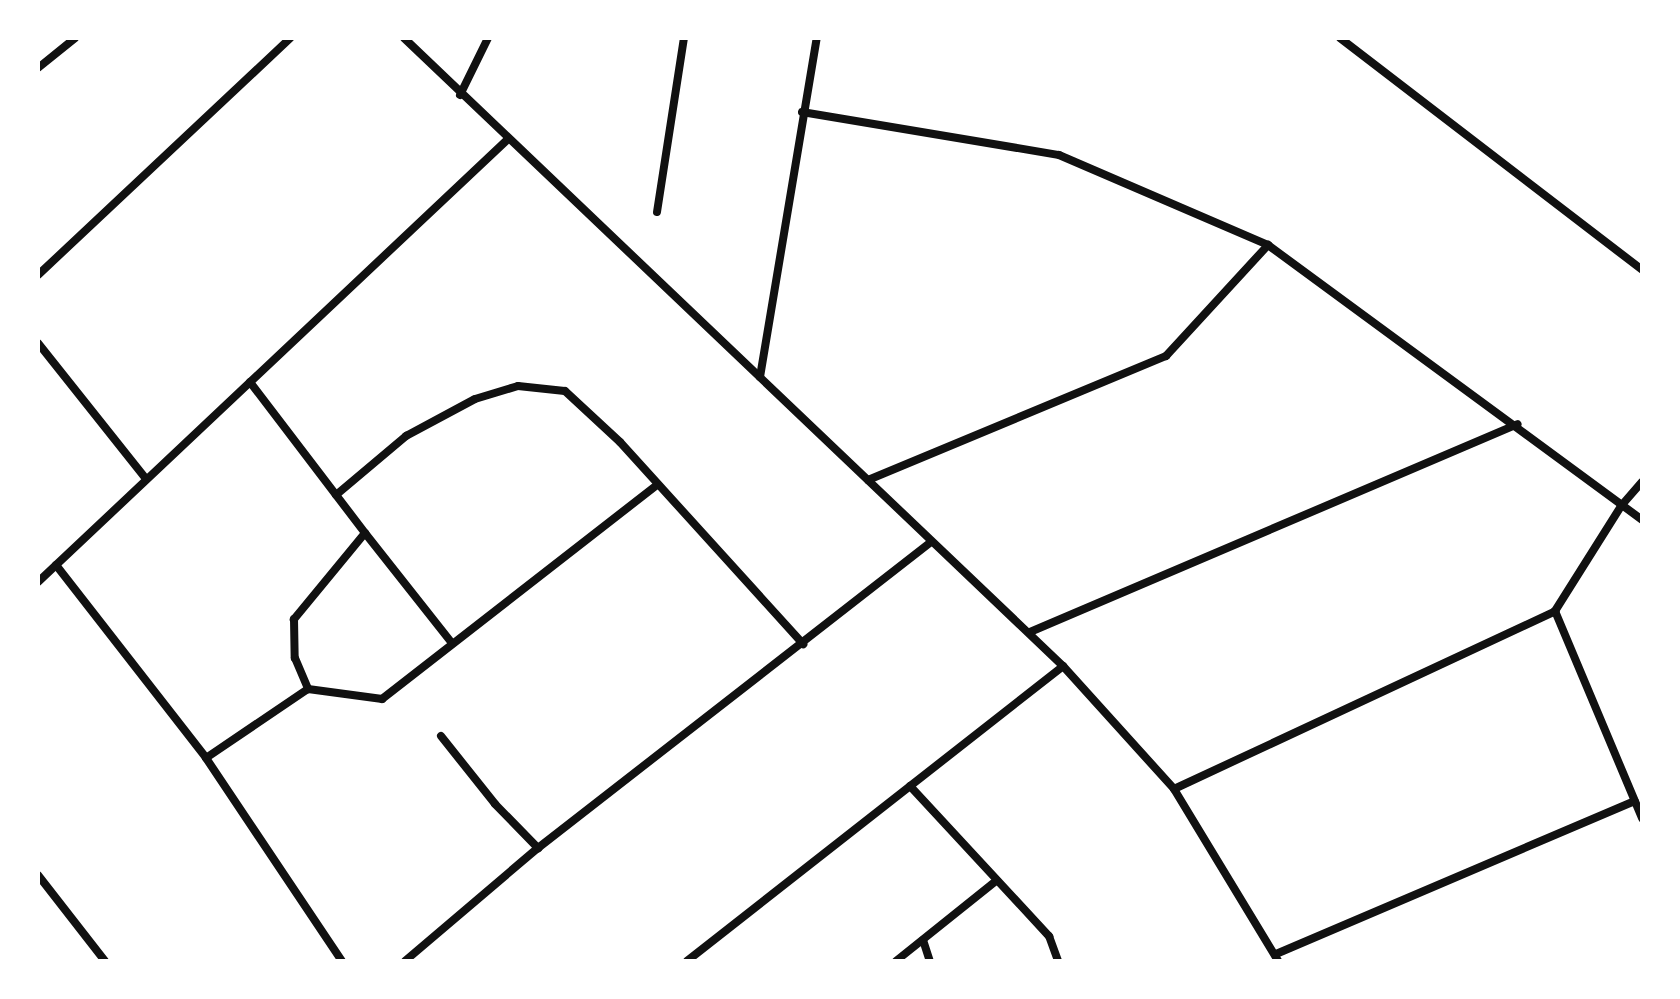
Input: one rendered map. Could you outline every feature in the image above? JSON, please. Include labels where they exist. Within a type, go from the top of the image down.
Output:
[{"type":"street","points":[[38,68],[75,38]]},
{"type":"street","points":[[38,275],[290,38]]},
{"type":"street","points":[[404,38],[506,141],[760,377],[930,543],[1030,632],[1063,666],[1174,789],[1277,958],[1635,801]]},
{"type":"street","points":[[460,95],[488,38]]},
{"type":"street","points":[[657,212],[684,38]]},
{"type":"street","points":[[760,377],[802,112],[817,38]]},
{"type":"street","points":[[1340,38],[1642,270]]},
{"type":"street","points":[[802,112],[1059,155],[1268,245],[1518,424],[1642,520]]},
{"type":"street","points":[[38,582],[506,141]]},
{"type":"street","points":[[868,480],[1166,356],[1268,245]]},
{"type":"street","points":[[38,343],[146,479]]},
{"type":"street","points":[[250,382],[452,643]]},
{"type":"street","points":[[336,495],[406,436],[475,399],[518,386],[565,391],[620,442],[656,486],[803,644]]},
{"type":"street","points":[[1030,632],[1518,424]]},
{"type":"street","points":[[1174,789],[1555,611],[1621,506],[1642,482]]},
{"type":"street","points":[[206,758],[308,689],[382,699],[656,486]]},
{"type":"street","points":[[308,689],[295,658],[294,619],[365,533]]},
{"type":"street","points":[[405,961],[538,848],[930,543]]},
{"type":"street","points":[[56,565],[206,758],[342,961]]},
{"type":"street","points":[[1555,611],[1642,818]]},
{"type":"street","points":[[687,961],[1063,666]]},
{"type":"street","points":[[441,736],[495,804],[538,848]]},
{"type":"street","points":[[910,786],[1049,936],[1058,961]]},
{"type":"street","points":[[38,875],[105,961]]},
{"type":"street","points":[[896,961],[997,880]]},
{"type":"street","points":[[923,940],[930,961]]}]
